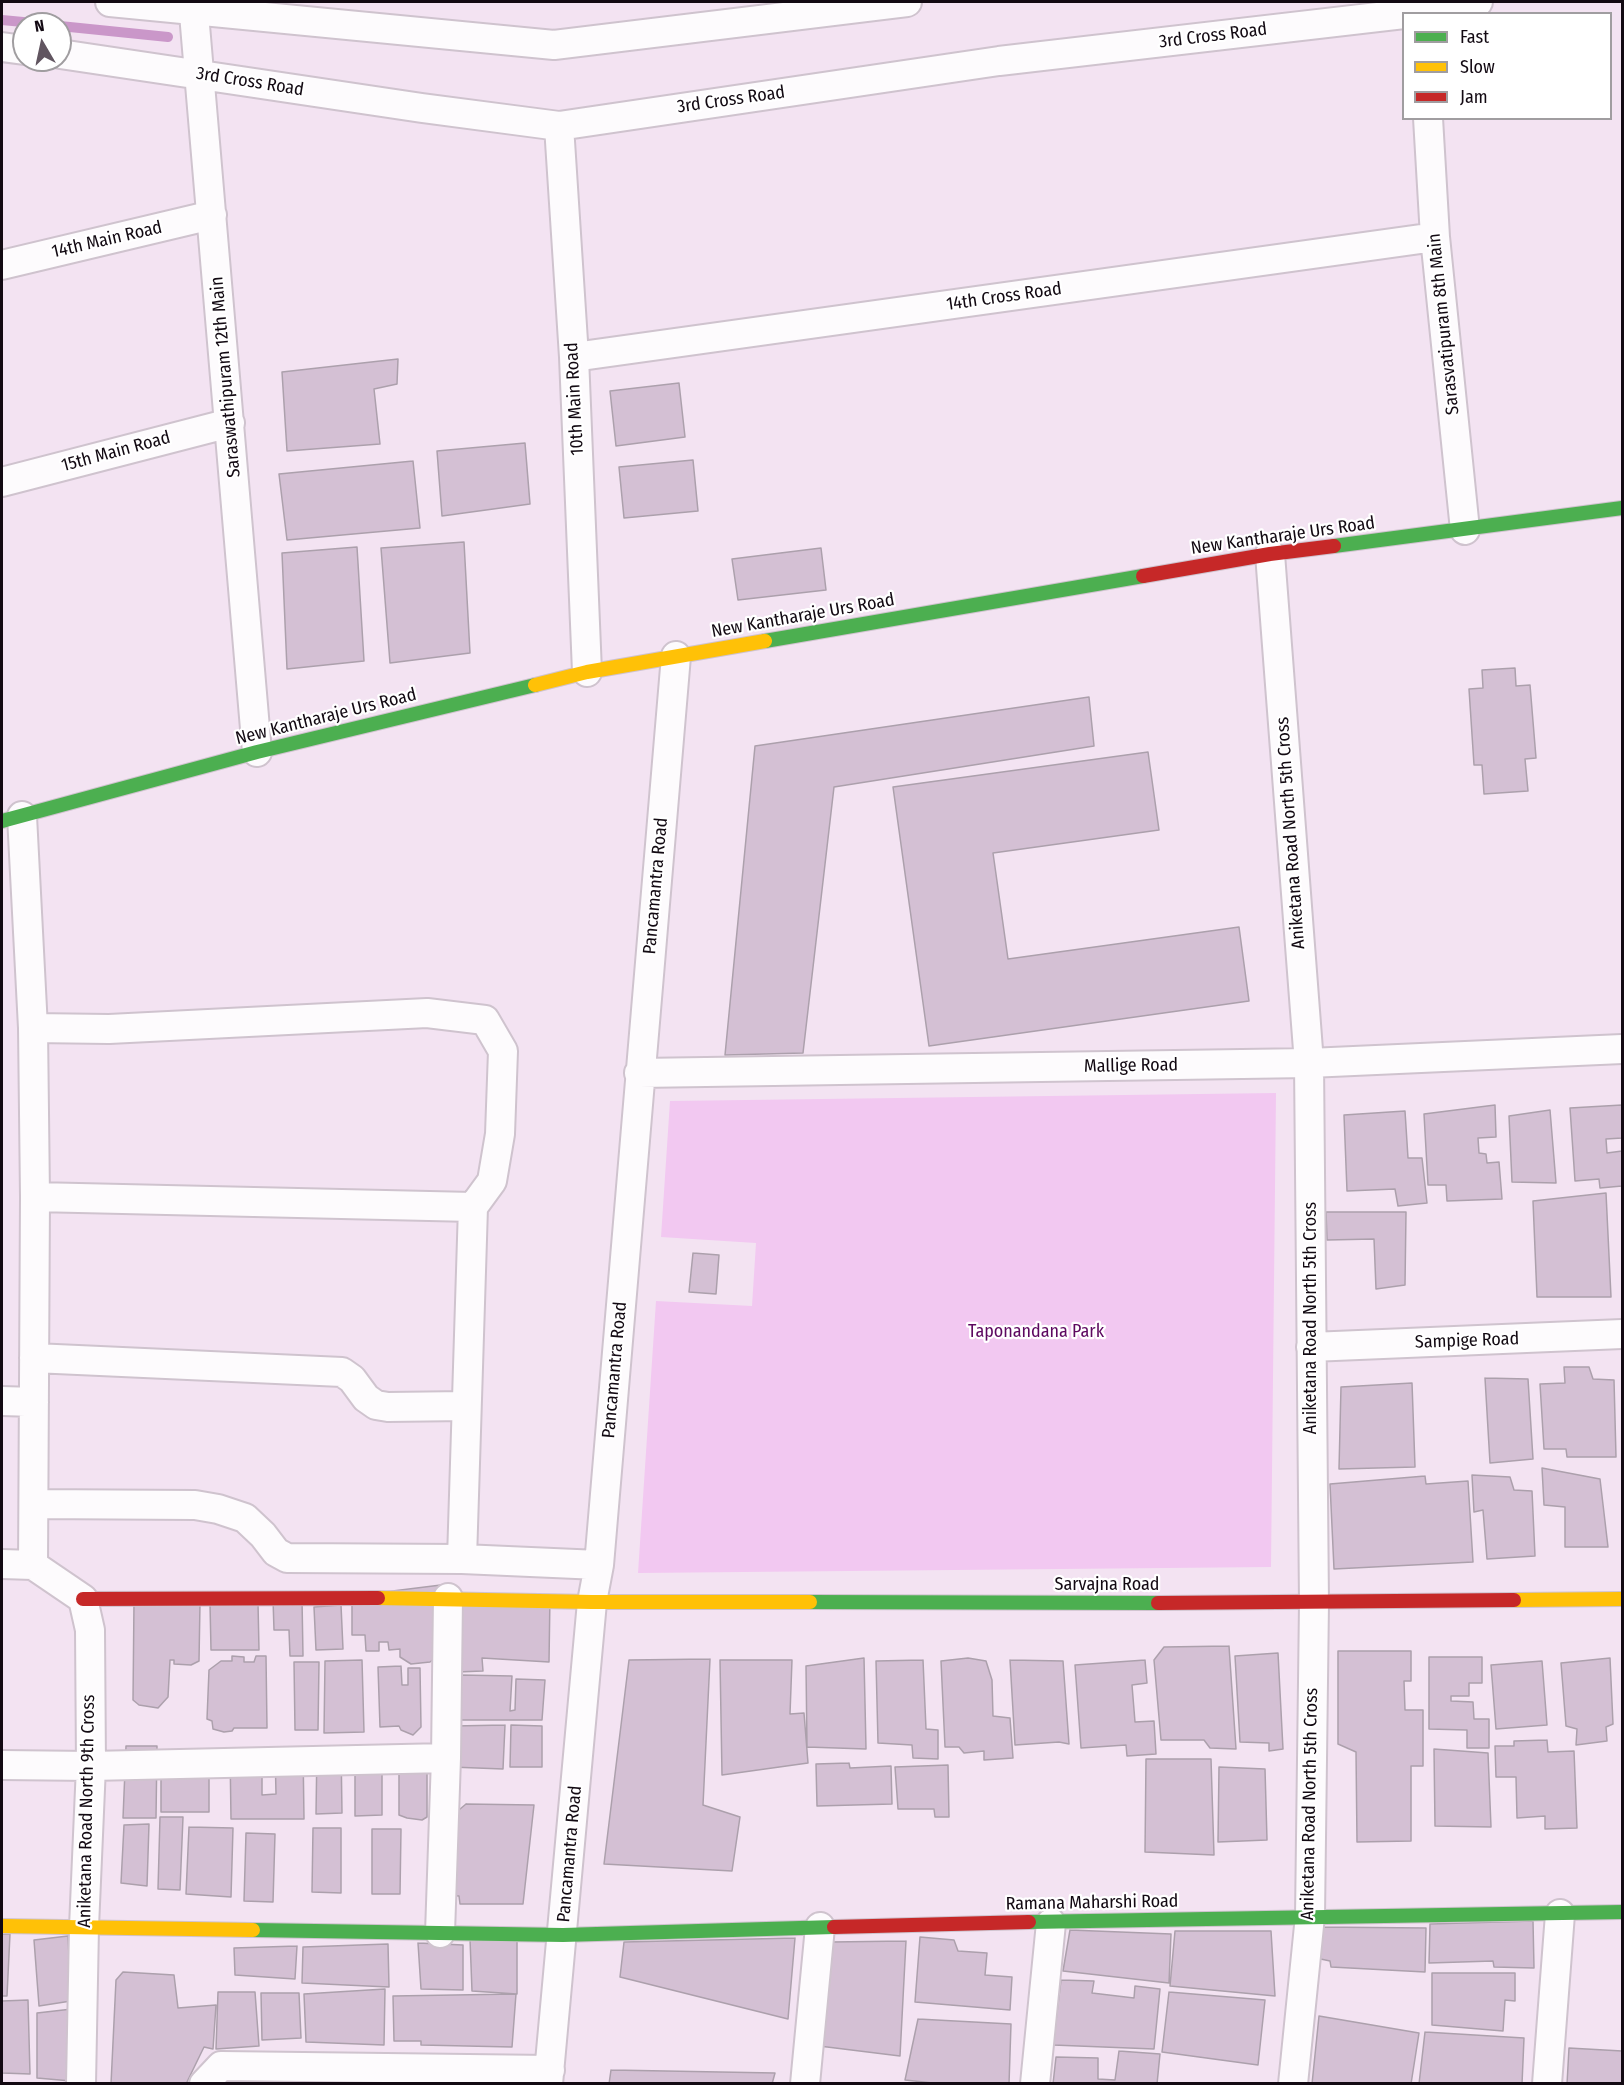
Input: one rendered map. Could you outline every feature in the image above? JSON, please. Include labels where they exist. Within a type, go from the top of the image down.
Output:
[{"type":"street","points":[[110,2],[193,6],[554,45],[874,3],[907,2]]},
{"type":"street","name":"3rd Cross Road","points":[[1414,11],[1478,2]]},
{"type":"street","name":"Saraswathipuram 12th Main","points":[[193,6],[257,752]]},
{"type":"street","name":"3rd Cross Road","points":[[72,56],[559,126],[999,61],[1402,12]]},
{"type":"street","name":"Sarasvatipuram 8th Main","points":[[1428,120],[1435,237],[1465,530]]},
{"type":"street","name":"10th Main Road","points":[[559,126],[574,357],[587,672]]},
{"type":"street","name":"14th Main Road","points":[[2,265],[212,215]]},
{"type":"street","name":"14th Cross Road","points":[[574,357],[1435,237]]},
{"type":"street","name":"15th Main Road","points":[[2,482],[230,423]]},
{"type":"street","name":"New Kantharaje Urs Road","points":[[12,819],[257,752],[587,672],[1270,554],[1623,508]]},
{"type":"street","name":"Aniketana Road North 5th Cross","points":[[1270,554],[1309,1063],[1314,1604],[1310,1916],[1293,2084]]},
{"type":"street","name":"Pancamantra Road","points":[[549,2077],[592,1602],[599,1565],[676,656]]},
{"type":"street","points":[[12,819],[33,1028],[35,1197],[33,1565]]},
{"type":"street","points":[[33,1028],[109,1029],[427,1013],[485,1020],[503,1051],[500,1134],[492,1181],[473,1208],[462,1559]]},
{"type":"street","name":"Mallige Road","points":[[639,1073],[1309,1063],[1623,1049]]},
{"type":"street","points":[[35,1197],[473,1208]]},
{"type":"street","name":"Sampige Road","points":[[1311,1347],[1623,1334]]},
{"type":"street","points":[[34,1358],[342,1372],[352,1379],[366,1398],[376,1405],[388,1407],[465,1406]]},
{"type":"street","points":[[2,1401],[34,1402]]},
{"type":"street","points":[[34,1504],[195,1505],[218,1509],[245,1518],[263,1535],[276,1552],[287,1558],[462,1559],[599,1565]]},
{"type":"street","points":[[2,1564],[33,1565],[83,1599]]},
{"type":"street","points":[[440,1933],[446,1758],[448,1598]]},
{"type":"street","name":"Sarvajna Road","points":[[83,1599],[448,1598],[592,1602],[1314,1604],[1623,1599]]},
{"type":"street","name":"Aniketana Road North 9th Cross","points":[[81,2084],[84,1927],[91,1766],[90,1630],[83,1599]]},
{"type":"street","points":[[2,1765],[91,1766],[446,1758]]},
{"type":"street","name":"Ramana Maharshi Road","points":[[2,1926],[563,1935],[1310,1916],[1623,1912]]},
{"type":"street","points":[[1547,2084],[1560,1914]]},
{"type":"street","points":[[1035,2084],[1051,1923]]},
{"type":"street","points":[[805,2084],[820,1927]]},
{"type":"street","points":[[204,2084],[222,2066],[549,2077]]},
{"type":"green space","name":"Taponandana Park","points":[[1276,1093],[1271,1567],[638,1573],[656,1301],[752,1306],[756,1243],[661,1237],[670,1101]]},
{"type":"building","points":[[398,359],[397,384],[374,389],[380,444],[287,451],[282,372]]},
{"type":"building","points":[[679,383],[685,437],[616,446],[610,391]]},
{"type":"building","points":[[525,443],[530,504],[442,516],[437,451]]},
{"type":"building","points":[[693,460],[698,511],[624,518],[619,467]]},
{"type":"building","points":[[413,461],[420,528],[287,540],[279,474]]},
{"type":"building","points":[[464,542],[470,653],[390,663],[381,548]]},
{"type":"building","points":[[357,547],[364,661],[287,669],[282,553]]},
{"type":"building","points":[[821,548],[826,590],[738,600],[732,559]]},
{"type":"building","points":[[1515,668],[1516,686],[1530,685],[1536,758],[1525,759],[1528,791],[1484,794],[1482,765],[1474,765],[1469,689],[1483,688],[1482,670]]},
{"type":"building","points":[[1089,697],[1094,746],[834,787],[803,1053],[725,1055],[755,746]]},
{"type":"building","points":[[1148,752],[1159,830],[993,853],[1008,959],[1239,927],[1249,1001],[929,1046],[893,787]]},
{"type":"building","points":[[1495,1105],[1496,1137],[1478,1138],[1479,1153],[1486,1154],[1487,1163],[1499,1162],[1502,1199],[1447,1201],[1446,1185],[1428,1185],[1424,1114]]},
{"type":"building","points":[[1622,1105],[1622,1138],[1606,1139],[1607,1153],[1622,1151],[1622,1186],[1600,1188],[1599,1179],[1575,1181],[1570,1108]]},
{"type":"building","points":[[1550,1110],[1556,1183],[1512,1182],[1509,1116]]},
{"type":"building","points":[[1405,1111],[1408,1158],[1422,1158],[1427,1203],[1398,1206],[1395,1189],[1347,1191],[1344,1115]]},
{"type":"building","points":[[1606,1193],[1611,1297],[1537,1297],[1533,1201]]},
{"type":"building","points":[[1326,1212],[1406,1212],[1405,1285],[1376,1289],[1374,1239],[1327,1240]]},
{"type":"building","points":[[693,1253],[719,1255],[716,1294],[689,1292]]},
{"type":"building","points":[[1564,1367],[1589,1367],[1593,1379],[1614,1380],[1616,1457],[1567,1457],[1566,1449],[1544,1449],[1540,1384],[1565,1383]]},
{"type":"building","points":[[1485,1378],[1528,1379],[1533,1459],[1490,1463]]},
{"type":"building","points":[[1412,1383],[1415,1467],[1339,1469],[1341,1387]]},
{"type":"building","points":[[1542,1468],[1600,1479],[1608,1547],[1565,1547],[1565,1507],[1544,1505]]},
{"type":"building","points":[[1472,1475],[1510,1477],[1514,1490],[1532,1491],[1535,1556],[1487,1559],[1483,1510],[1474,1512]]},
{"type":"building","points":[[1425,1476],[1426,1484],[1468,1481],[1473,1562],[1334,1569],[1330,1484]]},
{"type":"building","points":[[441,1585],[435,1658],[430,1662],[411,1664],[400,1657],[400,1649],[389,1650],[388,1642],[379,1642],[379,1651],[366,1651],[365,1635],[352,1635],[352,1596]]},
{"type":"building","points":[[458,1594],[550,1595],[549,1662],[482,1658],[483,1671],[457,1672]]},
{"type":"building","points":[[273,1599],[302,1599],[303,1656],[290,1656],[289,1630],[274,1630]]},
{"type":"building","points":[[134,1602],[200,1603],[199,1661],[191,1665],[174,1664],[174,1660],[170,1660],[168,1697],[158,1708],[139,1705],[133,1700]]},
{"type":"building","points":[[258,1603],[259,1650],[211,1650],[210,1604]]},
{"type":"building","points":[[341,1605],[343,1649],[316,1650],[314,1607]]},
{"type":"building","points":[[1229,1646],[1236,1749],[1210,1748],[1204,1740],[1161,1740],[1154,1660],[1164,1647]]},
{"type":"building","points":[[1338,1651],[1411,1651],[1411,1681],[1404,1681],[1405,1710],[1423,1710],[1423,1766],[1411,1766],[1411,1841],[1357,1842],[1356,1752],[1338,1744]]},
{"type":"building","points":[[1278,1653],[1283,1749],[1269,1751],[1269,1743],[1240,1742],[1235,1656]]},
{"type":"building","points":[[232,1656],[244,1657],[244,1662],[254,1662],[256,1656],[266,1656],[267,1728],[234,1728],[232,1731],[224,1732],[213,1729],[212,1721],[207,1719],[209,1670],[221,1661],[232,1661]]},
{"type":"building","points":[[1429,1657],[1482,1657],[1482,1683],[1469,1683],[1469,1696],[1451,1696],[1451,1701],[1473,1702],[1474,1719],[1489,1719],[1489,1748],[1467,1748],[1467,1730],[1429,1729]]},
{"type":"building","points":[[864,1658],[866,1749],[807,1747],[806,1666]]},
{"type":"building","points":[[968,1658],[986,1661],[992,1680],[993,1716],[1010,1718],[1013,1758],[984,1760],[984,1751],[964,1753],[959,1747],[945,1747],[941,1661]]},
{"type":"building","points":[[1610,1658],[1613,1724],[1606,1727],[1607,1741],[1576,1745],[1577,1729],[1566,1726],[1561,1663]]},
{"type":"building","points":[[710,1659],[703,1805],[740,1817],[732,1871],[604,1864],[629,1660]]},
{"type":"building","points":[[362,1660],[364,1732],[324,1733],[325,1661]]},
{"type":"building","points":[[720,1660],[792,1660],[790,1714],[804,1713],[808,1763],[722,1775]]},
{"type":"building","points":[[923,1660],[926,1729],[938,1730],[938,1759],[913,1758],[912,1745],[878,1743],[876,1661]]},
{"type":"building","points":[[1010,1660],[1063,1661],[1069,1744],[1059,1742],[1015,1745]]},
{"type":"building","points":[[1145,1660],[1147,1683],[1132,1685],[1135,1722],[1154,1721],[1156,1754],[1127,1756],[1126,1745],[1081,1748],[1075,1665]]},
{"type":"building","points":[[1542,1661],[1547,1725],[1496,1729],[1491,1665]]},
{"type":"building","points":[[294,1662],[319,1662],[318,1730],[295,1730]]},
{"type":"building","points":[[401,1666],[402,1685],[408,1685],[408,1668],[420,1668],[421,1727],[413,1735],[401,1730],[399,1726],[380,1727],[378,1667]]},
{"type":"building","points":[[460,1675],[512,1676],[510,1711],[515,1710],[516,1679],[545,1680],[542,1720],[460,1720]]},
{"type":"building","points":[[505,1725],[503,1769],[451,1767],[454,1726]]},
{"type":"building","points":[[511,1725],[542,1726],[542,1767],[510,1767]]},
{"type":"building","points":[[1547,1740],[1548,1752],[1574,1751],[1577,1828],[1545,1829],[1545,1816],[1517,1818],[1516,1777],[1496,1777],[1495,1746],[1514,1746],[1514,1741]]},
{"type":"building","points":[[126,1746],[157,1746],[156,1818],[123,1818]]},
{"type":"building","points":[[341,1747],[342,1813],[316,1814],[317,1748]]},
{"type":"building","points":[[355,1749],[382,1749],[382,1815],[355,1816]]},
{"type":"building","points":[[1434,1749],[1488,1753],[1491,1827],[1435,1826]]},
{"type":"building","points":[[275,1750],[303,1750],[304,1819],[231,1819],[230,1751],[262,1751],[262,1795],[276,1794]]},
{"type":"building","points":[[399,1753],[427,1753],[427,1817],[422,1820],[399,1815]]},
{"type":"building","points":[[161,1758],[209,1758],[209,1812],[161,1812]]},
{"type":"building","points":[[1146,1759],[1211,1759],[1214,1855],[1145,1852]]},
{"type":"building","points":[[849,1763],[850,1768],[891,1766],[892,1804],[817,1806],[816,1764]]},
{"type":"building","points":[[948,1765],[949,1817],[935,1817],[934,1809],[898,1809],[895,1767]]},
{"type":"building","points":[[1219,1767],[1265,1769],[1267,1840],[1218,1842]]},
{"type":"building","points":[[466,1804],[534,1805],[523,1904],[460,1904],[459,1896],[444,1895],[453,1815]]},
{"type":"building","points":[[160,1817],[183,1817],[180,1890],[158,1889]]},
{"type":"building","points":[[149,1824],[147,1886],[121,1883],[124,1825]]},
{"type":"building","points":[[189,1827],[233,1828],[231,1897],[186,1894]]},
{"type":"building","points":[[313,1828],[341,1828],[341,1893],[312,1892]]},
{"type":"building","points":[[372,1829],[401,1829],[400,1894],[372,1894]]},
{"type":"building","points":[[246,1833],[275,1834],[273,1902],[244,1901]]},
{"type":"building","points":[[1533,1921],[1534,1968],[1494,1967],[1493,1961],[1429,1963],[1430,1924]]},
{"type":"building","points":[[1318,1927],[1426,1928],[1425,1972],[1331,1967],[1330,1961],[1316,1958]]},
{"type":"building","points":[[1070,1930],[1171,1934],[1169,1983],[1063,1971]]},
{"type":"building","points":[[1175,1931],[1271,1931],[1275,1996],[1170,1986]]},
{"type":"building","points":[[2,1934],[10,1934],[7,1996],[2,1996]]},
{"type":"building","points":[[68,1936],[71,2001],[39,2006],[34,1940]]},
{"type":"building","points":[[920,1937],[954,1940],[958,1951],[987,1953],[985,1975],[1012,1977],[1010,2010],[915,2002]]},
{"type":"building","points":[[517,1938],[517,1994],[472,1991],[470,1939]]},
{"type":"building","points":[[795,1938],[788,2019],[620,1977],[624,1942]]},
{"type":"building","points":[[906,1941],[900,2056],[819,2046],[831,1942]]},
{"type":"building","points":[[418,1943],[463,1945],[463,1990],[421,1989]]},
{"type":"building","points":[[388,1944],[389,1987],[302,1983],[303,1947]]},
{"type":"building","points":[[297,1946],[295,1979],[235,1975],[234,1948]]},
{"type":"building","points":[[123,1972],[174,1975],[178,2008],[216,2005],[213,2049],[204,2047],[186,2084],[111,2084],[116,1980]]},
{"type":"building","points":[[1432,1973],[1515,1973],[1515,2001],[1505,2000],[1503,2031],[1432,2025]]},
{"type":"building","points":[[1061,1980],[1094,1981],[1092,1993],[1134,1998],[1135,1986],[1160,1989],[1154,2049],[1053,2045]]},
{"type":"building","points":[[385,1989],[384,2045],[306,2042],[304,1994]]},
{"type":"building","points":[[218,1992],[255,1992],[259,2046],[216,2049]]},
{"type":"building","points":[[1169,1992],[1265,2000],[1258,2065],[1162,2052]]},
{"type":"building","points":[[261,1993],[299,1993],[301,2038],[262,2040]]},
{"type":"building","points":[[516,1994],[512,2047],[421,2045],[421,2041],[394,2041],[393,1996]]},
{"type":"building","points":[[28,2000],[30,2074],[2,2073],[2,2001]]},
{"type":"building","points":[[72,2009],[71,2081],[37,2078],[37,2013]]},
{"type":"building","points":[[1319,2016],[1419,2033],[1411,2084],[1312,2084]]},
{"type":"building","points":[[918,2019],[1011,2024],[1009,2084],[942,2084],[905,2080]]},
{"type":"building","points":[[1425,2032],[1524,2038],[1522,2084],[1419,2084]]},
{"type":"building","points":[[1569,2048],[1622,2051],[1622,2084],[1567,2084]]},
{"type":"building","points":[[1119,2051],[1160,2054],[1157,2084],[1053,2084],[1056,2057],[1098,2058],[1098,2079],[1115,2080]]},
{"type":"building","points":[[611,2070],[775,2073],[772,2084],[609,2084]]},
{"type":"waterway","points":[[2,20],[12,21]]},
{"type":"waterway","points":[[72,27],[168,37]]},
{"type":"traffic: fast","points":[[1334,546],[1622,508]]},
{"type":"traffic: fast","points":[[765,641],[1143,576]]},
{"type":"traffic: fast","points":[[2,821],[257,752],[535,685]]},
{"type":"traffic: fast","points":[[810,1602],[1158,1603]]},
{"type":"traffic: fast","points":[[1029,1922],[1622,1912]]},
{"type":"traffic: fast","points":[[253,1930],[563,1935],[834,1927]]},
{"type":"traffic: slow","points":[[535,685],[587,672],[765,641]]},
{"type":"traffic: slow","points":[[378,1598],[592,1602],[810,1602]]},
{"type":"traffic: slow","points":[[1514,1600],[1622,1599]]},
{"type":"traffic: slow","points":[[2,1926],[253,1930]]},
{"type":"traffic: jam","points":[[1143,576],[1270,554],[1334,546]]},
{"type":"traffic: jam","points":[[83,1599],[378,1598]]},
{"type":"traffic: jam","points":[[1158,1603],[1514,1600]]},
{"type":"traffic: jam","points":[[834,1927],[1029,1922]]}]
